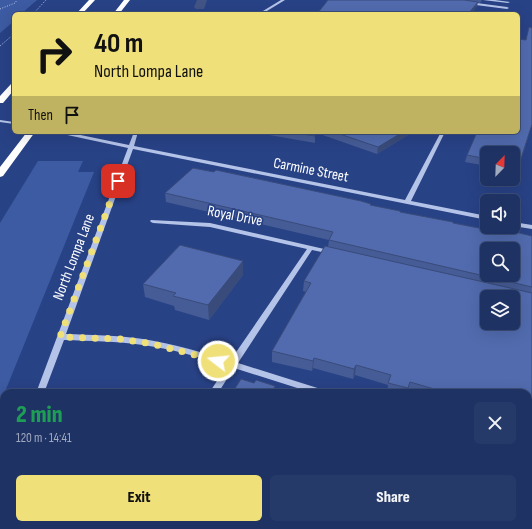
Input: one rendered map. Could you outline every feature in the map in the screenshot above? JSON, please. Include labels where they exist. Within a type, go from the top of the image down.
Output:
[{"type":"highway","points":[[81,12],[92,0]]},
{"type":"highway","points":[[117,12],[126,0]]},
{"type":"highway","points":[[0,88],[12,81]]},
{"type":"highway","points":[[0,101],[12,88]]},
{"type":"highway","points":[[0,174],[30,134]]},
{"type":"highway","points":[[0,180],[12,159]]},
{"type":"street","points":[[263,12],[283,0]]},
{"type":"street","points":[[485,0],[508,1],[510,3],[505,12]]},
{"type":"street","points":[[462,2],[507,8]]},
{"type":"street","points":[[0,120],[12,123]]},
{"type":"street","name":"Carmine Street","points":[[68,134],[480,217]]},
{"type":"street","name":"North Lompa Lane","points":[[41,389],[135,134]]},
{"type":"street","points":[[407,202],[442,134]]},
{"type":"street","name":"Royal Drive","points":[[153,221],[210,225],[341,254]]},
{"type":"street","points":[[520,225],[532,227]]},
{"type":"street","points":[[216,389],[310,247]]},
{"type":"street","points":[[60,337],[120,339],[153,344],[232,365],[311,389]]},
{"type":"path","points":[[0,9],[15,3],[17,0]]},
{"type":"path","points":[[35,12],[46,0]]},
{"type":"path","points":[[0,46],[12,36]]},
{"type":"shaded area","points":[[0,0],[37,0],[23,12],[12,12],[12,23],[0,33]]},
{"type":"shaded area","points":[[38,161],[83,161],[78,172],[94,172],[6,389],[0,389],[0,223]]},
{"type":"building","points":[[328,0],[464,0],[478,2],[470,12],[319,12]]},
{"type":"building","points":[[529,27],[532,28],[532,124],[520,162],[520,146],[480,146],[480,158],[467,155],[476,134],[520,134],[520,39],[526,40]]},
{"type":"building","points":[[303,134],[314,134],[315,136]]},
{"type":"building","points":[[340,134],[400,134],[378,147]]},
{"type":"building","points":[[193,168],[214,172],[216,170],[361,201],[371,204],[370,205],[400,212],[480,228],[480,234],[520,233],[532,236],[532,287],[510,282],[520,282],[520,242],[480,242],[480,275],[329,240],[333,232],[165,193]]},
{"type":"building","points":[[180,245],[243,261],[208,305],[173,296],[176,293],[143,284]]},
{"type":"building","points":[[325,246],[519,290],[480,290],[480,330],[520,330],[520,290],[532,293],[532,389],[434,389],[410,382],[408,388],[388,383],[391,375],[356,365],[354,369],[314,358],[313,361],[272,351],[311,283],[304,281]]},
{"type":"building","points":[[241,379],[254,383],[256,380],[275,386],[274,388],[277,389],[235,389]]},
{"type":"waterway","points":[[200,7],[202,0]]},
{"type":"route","points":[[118,181],[60,337],[130,340],[170,347],[218,361]]}]
